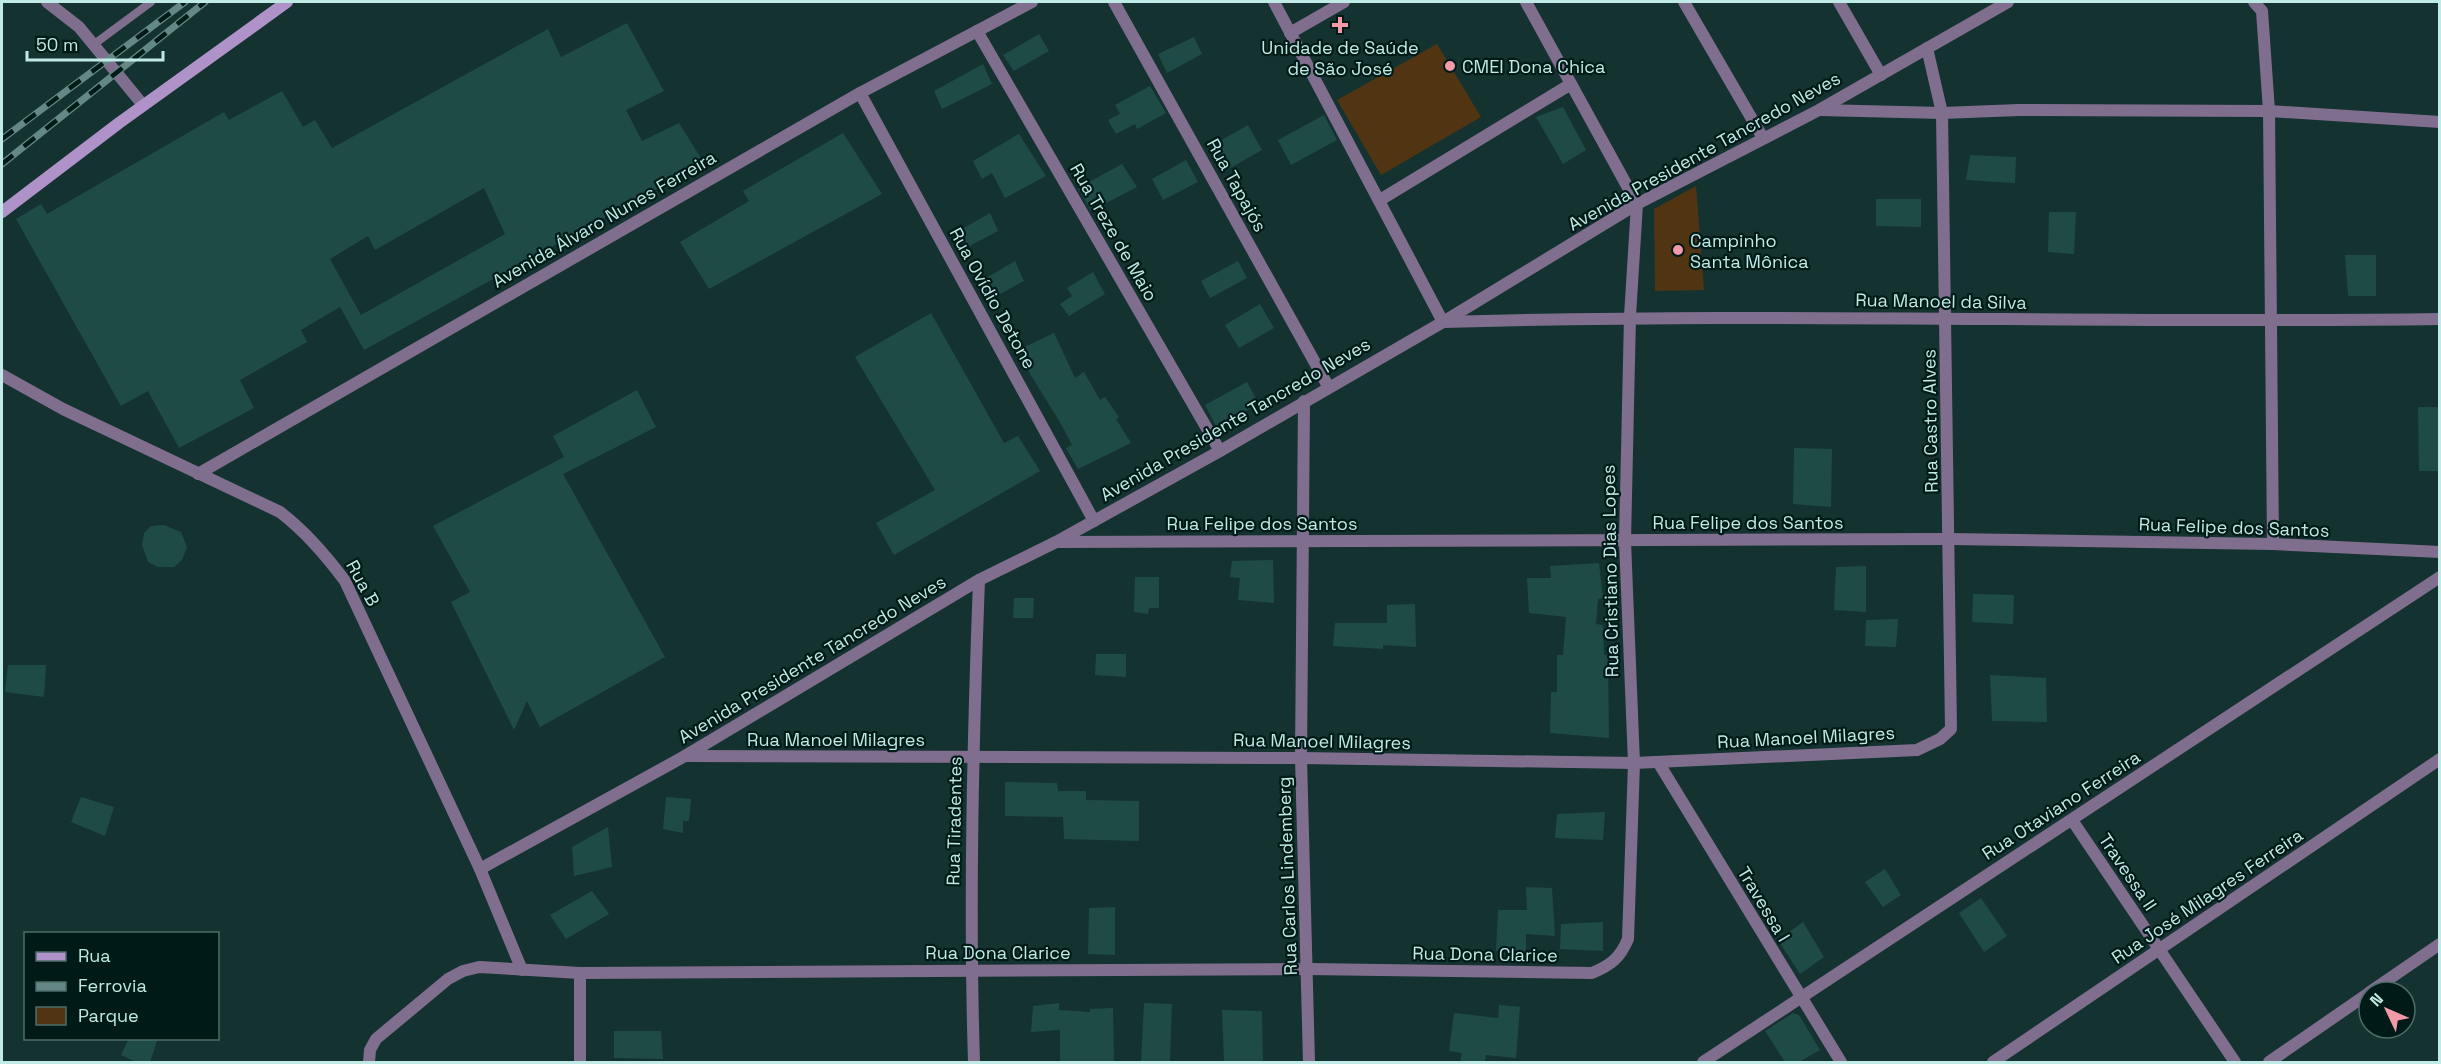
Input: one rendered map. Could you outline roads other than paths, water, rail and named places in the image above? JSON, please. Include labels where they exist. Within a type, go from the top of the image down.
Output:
[{"type":"street","points":[[47,2],[68,16],[143,105]]},
{"type":"street","points":[[2,212],[143,105],[287,2]]},
{"type":"street","name":"Avenida Álvaro Nunes Ferreira","points":[[198,474],[860,93],[1032,2]]},
{"type":"street","name":"Rua Tapajós","points":[[1114,2],[1328,386]]},
{"type":"street","points":[[1274,2],[1443,322]]},
{"type":"street","points":[[1290,33],[1344,2]]},
{"type":"street","points":[[1526,2],[1638,204]]},
{"type":"street","points":[[1684,2],[1763,138]]},
{"type":"street","points":[[1839,2],[1881,75]]},
{"type":"street","name":"Avenida Presidente Tancredo Neves","points":[[480,868],[686,756],[979,580],[1056,542],[1220,451],[1328,386],[1443,322],[1638,204],[1819,110],[1881,75],[1927,48],[1988,6],[2008,2]]},
{"type":"street","points":[[2254,2],[2262,11],[2269,111],[2273,544]]},
{"type":"street","name":"Rua Treze de Maio","points":[[977,31],[1220,451]]},
{"type":"street","name":"Rua Castro Alves","points":[[1927,48],[1942,113],[1947,319],[1951,729]]},
{"type":"street","points":[[1380,200],[1571,84]]},
{"type":"street","name":"Rua Ovídio Detone","points":[[860,93],[1094,521]]},
{"type":"street","points":[[1819,110],[1942,113],[2019,110],[2269,111],[2439,122]]},
{"type":"street","name":"Rua Cristiano Dias Lopes","points":[[1628,939],[1634,763],[1625,542],[1630,316],[1638,204]]},
{"type":"street","name":"Rua Manoel da Silva","points":[[1443,322],[1630,316],[2271,322],[2439,319]]},
{"type":"street","name":"Rua B","points":[[2,375],[63,409],[280,512],[302,528],[345,581],[480,868],[522,970]]},
{"type":"street","name":"Rua Carlos Lindemberg","points":[[1304,401],[1301,758],[1309,1062]]},
{"type":"street","name":"Rua Felipe dos Santos","points":[[1056,542],[1304,540],[1625,542],[1950,539],[2273,544],[2439,552]]},
{"type":"street","name":"Rua Otaviano Ferreira","points":[[1703,1062],[2439,577]]},
{"type":"street","name":"Rua Tiradentes","points":[[974,1062],[971,970],[973,758],[979,580]]},
{"type":"street","name":"Rua Manoel Milagres","points":[[686,756],[1301,758],[1634,763],[1917,750],[1940,739],[1951,729]]},
{"type":"street","name":"Rua José Milagres Ferreira","points":[[1993,1062],[2439,759]]},
{"type":"street","name":"Travessa I","points":[[1658,762],[1841,1062]]},
{"type":"street","name":"Travessa II","points":[[2072,820],[2235,1062]]},
{"type":"street","name":"Rua Dona Clarice","points":[[369,1062],[370,1050],[376,1039],[448,979],[463,971],[479,967],[580,973],[1308,969],[1592,974],[1607,967],[1621,956],[1628,939]]},
{"type":"street","points":[[2387,980],[2439,944]]},
{"type":"street","points":[[580,973],[580,1062]]},
{"type":"street","points":[[2269,1062],[2357,1001]]},
{"type":"lane","points":[[93,45],[151,2]]},
{"type":"railway","points":[[2,139],[185,2]]},
{"type":"railway","points":[[2,164],[205,2]]},
{"type":"place","name":"Unidade de Saúde de São José","points":[[1340,25]]},
{"type":"place","name":"CMEI Dona Chica","points":[[1450,66]]},
{"type":"place","name":"Campinho Santa Mônica","points":[[1678,250]]}]
